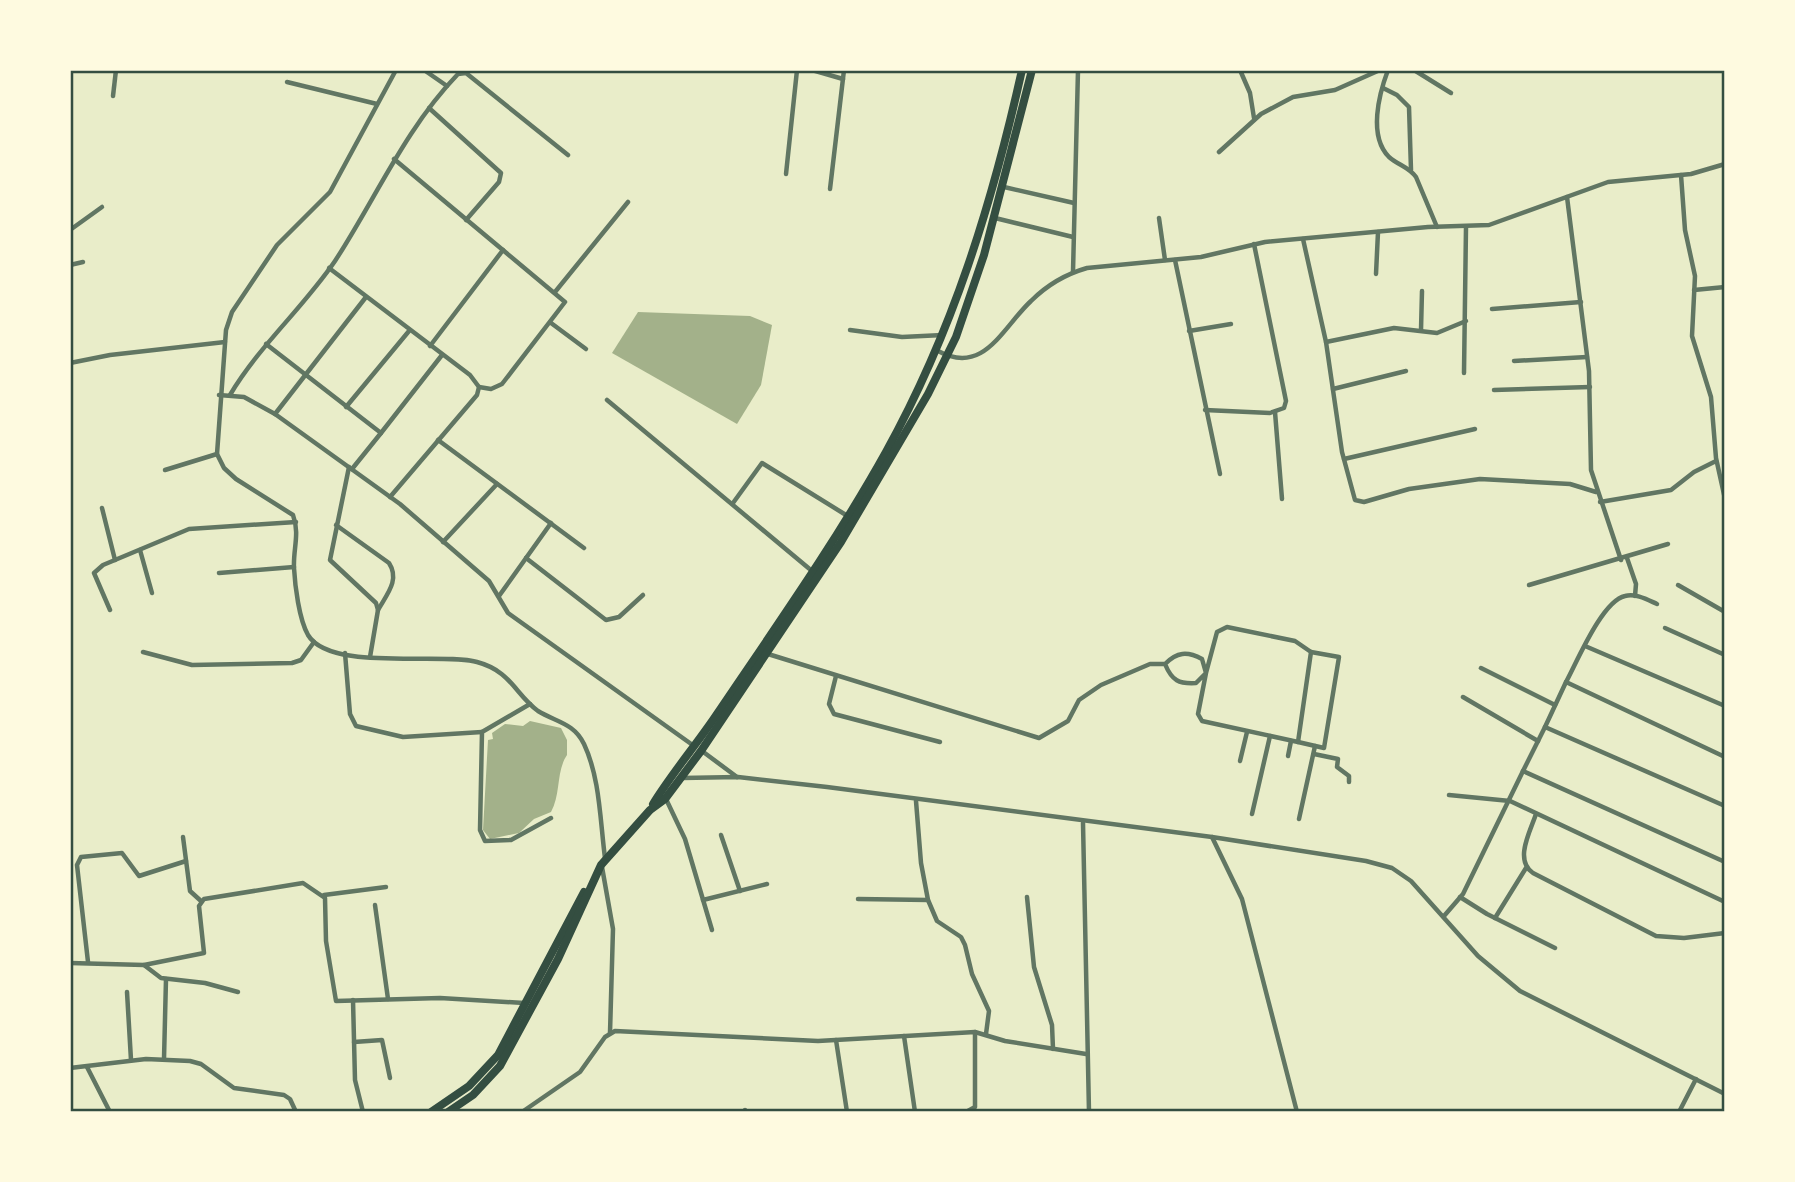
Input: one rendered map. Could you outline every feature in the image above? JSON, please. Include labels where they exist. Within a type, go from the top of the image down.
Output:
[{"type":"highway","points":[[650,810],[665,799],[682,778],[812,571],[827,556],[846,515],[884,455],[937,351],[965,282],[990,204],[1022,70]]},
{"type":"highway","points":[[448,1112],[473,1094],[500,1066],[579,898],[604,861],[650,810],[698,749],[767,654],[947,356],[963,317],[995,218],[1032,70]]},
{"type":"highway","points":[[430,1112],[482,1074],[531,1003]]},
{"type":"street","points":[[113,96],[116,70]]},
{"type":"street","points":[[396,70],[330,192],[277,244],[235,307],[225,342],[219,395],[217,454],[225,468],[236,479],[288,509],[296,522],[294,567],[306,628],[314,642],[345,653],[370,657],[476,662],[508,678],[530,704],[541,712],[567,722],[583,741],[594,768],[613,929],[610,1033],[580,1072],[522,1112]]},
{"type":"street","points":[[424,70],[447,86]]},
{"type":"street","points":[[786,174],[797,70]]},
{"type":"street","points":[[812,70],[843,79]]},
{"type":"street","points":[[830,189],[844,70]]},
{"type":"street","points":[[1073,272],[1079,70]]},
{"type":"street","points":[[1240,70],[1255,107],[1254,119]]},
{"type":"street","points":[[1219,152],[1254,119],[1293,97],[1335,90],[1380,70]]},
{"type":"street","points":[[1388,70],[1378,120],[1380,141],[1391,159],[1411,170]]},
{"type":"street","points":[[1414,70],[1451,93]]},
{"type":"street","points":[[230,395],[266,344],[329,268],[394,159],[429,108],[458,74],[466,73],[568,155]]},
{"type":"street","points":[[286,82],[377,104]]},
{"type":"street","points":[[1383,88],[1397,95],[1409,107],[1411,170],[1437,227]]},
{"type":"street","points":[[429,108],[501,173],[499,182],[466,220]]},
{"type":"street","points":[[329,268],[470,375],[479,387],[491,389],[502,384],[565,305],[564,299],[394,159]]},
{"type":"street","points":[[937,351],[958,360],[977,355],[1002,335],[1041,291],[1073,272],[1226,253],[1254,244],[1437,227],[1466,227],[1506,220],[1608,181],[1681,175],[1725,164]]},
{"type":"street","points":[[1681,175],[1685,230],[1695,276],[1692,336],[1711,397],[1716,461],[1725,499]]},
{"type":"street","points":[[1004,187],[1074,203]]},
{"type":"street","points":[[1567,197],[1590,387],[1591,471],[1600,502],[1636,584],[1635,596]]},
{"type":"street","points":[[555,292],[628,202]]},
{"type":"street","points":[[70,230],[102,207]]},
{"type":"street","points":[[995,218],[1073,237]]},
{"type":"street","points":[[1159,218],[1165,260]]},
{"type":"street","points":[[1464,373],[1466,227]]},
{"type":"street","points":[[1376,274],[1378,232]]},
{"type":"street","points":[[1303,239],[1326,342],[1344,459],[1353,495],[1359,502],[1409,489],[1480,479],[1570,484],[1597,492]]},
{"type":"street","points":[[1205,410],[1275,412],[1284,408],[1286,401],[1254,244]]},
{"type":"street","points":[[430,346],[503,250]]},
{"type":"street","points":[[1175,260],[1220,474]]},
{"type":"street","points":[[70,265],[83,262]]},
{"type":"street","points":[[1694,290],[1725,287]]},
{"type":"street","points":[[1421,331],[1422,291]]},
{"type":"street","points":[[275,414],[366,298]]},
{"type":"street","points":[[1492,309],[1581,302]]},
{"type":"street","points":[[1326,342],[1394,328],[1437,333],[1466,321]]},
{"type":"street","points":[[551,323],[586,349]]},
{"type":"street","points":[[1189,331],[1231,324]]},
{"type":"street","points":[[850,330],[902,337],[944,335]]},
{"type":"street","points":[[346,407],[409,331]]},
{"type":"street","points":[[70,363],[110,355],[225,342]]},
{"type":"street","points":[[266,344],[381,433]]},
{"type":"street","points":[[378,610],[371,597],[330,560],[336,524],[351,468],[442,355]]},
{"type":"street","points":[[1514,361],[1587,357]]},
{"type":"street","points":[[1333,389],[1406,371]]},
{"type":"street","points":[[390,497],[477,395],[479,387]]},
{"type":"street","points":[[1494,390],[1590,387]]},
{"type":"street","points":[[219,395],[244,397],[275,414],[351,468],[390,497],[489,581],[509,612],[738,777]]},
{"type":"street","points":[[607,400],[812,571]]},
{"type":"street","points":[[1275,412],[1283,499]]},
{"type":"street","points":[[1344,459],[1475,429]]},
{"type":"street","points":[[438,440],[584,548]]},
{"type":"street","points":[[165,470],[217,454]]},
{"type":"street","points":[[1600,502],[1671,491],[1694,472],[1716,461]]},
{"type":"street","points":[[733,503],[762,463],[846,515]]},
{"type":"street","points":[[443,542],[497,484]]},
{"type":"street","points":[[102,508],[115,560]]},
{"type":"street","points":[[110,610],[94,573],[98,568],[196,528],[296,522]]},
{"type":"street","points":[[499,596],[551,523]]},
{"type":"street","points":[[336,524],[389,563],[394,570],[395,578],[378,610],[370,657]]},
{"type":"street","points":[[1529,585],[1668,544]]},
{"type":"street","points":[[140,550],[152,593]]},
{"type":"street","points":[[526,558],[606,621],[619,617],[643,595]]},
{"type":"street","points":[[219,573],[294,567]]},
{"type":"street","points":[[1678,585],[1725,612]]},
{"type":"street","points":[[1444,916],[1460,897],[1510,801],[1566,682],[1585,646],[1615,600],[1635,596],[1657,604]]},
{"type":"street","points":[[1227,627],[1295,640],[1311,652],[1339,657],[1324,748],[1209,724],[1199,718],[1206,673],[1217,632],[1227,627]]},
{"type":"street","points":[[1665,628],[1725,655]]},
{"type":"street","points":[[143,652],[192,665],[292,663],[301,660],[314,642]]},
{"type":"street","points":[[1585,646],[1725,706]]},
{"type":"street","points":[[1298,742],[1311,652]]},
{"type":"street","points":[[345,653],[350,714],[356,726],[403,737],[482,732],[530,704]]},
{"type":"street","points":[[767,654],[1039,738],[1068,722],[1079,699],[1101,685],[1150,663],[1165,664],[1178,654],[1191,654],[1202,659],[1206,673]]},
{"type":"street","points":[[1165,664],[1170,677],[1180,684],[1196,683],[1206,673]]},
{"type":"street","points":[[1481,668],[1555,705]]},
{"type":"street","points":[[836,676],[829,704],[835,714],[940,741]]},
{"type":"street","points":[[1566,682],[1725,757]]},
{"type":"street","points":[[1463,697],[1538,741]]},
{"type":"street","points":[[1545,727],[1725,806]]},
{"type":"street","points":[[482,732],[480,830],[485,841],[511,841],[551,818]]},
{"type":"street","points":[[1240,761],[1247,732]]},
{"type":"street","points":[[1252,814],[1270,736]]},
{"type":"street","points":[[1288,756],[1291,741]]},
{"type":"street","points":[[1299,819],[1315,746]]},
{"type":"street","points":[[1314,754],[1338,759],[1337,767],[1349,776],[1349,782]]},
{"type":"street","points":[[1524,771],[1725,862]]},
{"type":"street","points":[[682,778],[738,777],[1083,823],[1212,837],[1366,861],[1392,868],[1412,881],[1478,956],[1520,991],[1724,1093]]},
{"type":"street","points":[[1449,794],[1510,801],[1725,902]]},
{"type":"street","points":[[665,799],[685,839],[712,930]]},
{"type":"street","points":[[916,800],[920,854],[928,900],[937,920],[961,937],[965,945],[972,974],[989,1011],[986,1034]]},
{"type":"street","points":[[1495,918],[1526,868],[1524,850],[1536,814]]},
{"type":"street","points":[[1083,823],[1089,1112]]},
{"type":"street","points":[[721,835],[740,891]]},
{"type":"street","points":[[70,962],[144,965],[204,953],[201,901],[190,891],[183,837]]},
{"type":"street","points":[[1212,837],[1242,899],[1297,1112]]},
{"type":"street","points":[[88,962],[77,865],[81,857],[122,853],[139,876],[186,861]]},
{"type":"street","points":[[1526,868],[1656,936],[1684,938],[1725,933]]},
{"type":"street","points":[[201,901],[221,894],[303,883],[314,892],[324,895],[386,887]]},
{"type":"street","points":[[703,900],[767,884]]},
{"type":"street","points":[[324,895],[326,942],[336,1001],[440,998],[531,1003]]},
{"type":"street","points":[[1027,897],[1037,979],[1048,1011],[1053,1049]]},
{"type":"street","points":[[1460,897],[1555,948]]},
{"type":"street","points":[[858,899],[928,900]]},
{"type":"street","points":[[375,905],[388,999]]},
{"type":"street","points":[[144,965],[156,976],[166,979],[205,983],[238,992]]},
{"type":"street","points":[[164,1059],[166,979]]},
{"type":"street","points":[[127,992],[131,1060]]},
{"type":"street","points":[[353,1000],[355,1080],[363,1112]]},
{"type":"street","points":[[610,1033],[621,1031],[777,1040],[836,1040],[975,1032],[1086,1054]]},
{"type":"street","points":[[966,1112],[975,1107],[975,1032]]},
{"type":"street","points":[[904,1036],[915,1112]]},
{"type":"street","points":[[354,1042],[382,1040],[390,1078]]},
{"type":"street","points":[[836,1040],[847,1112]]},
{"type":"street","points":[[70,1068],[131,1060],[164,1059],[201,1064],[234,1088],[284,1095],[296,1112]]},
{"type":"street","points":[[87,1067],[110,1112]]},
{"type":"street","points":[[1679,1112],[1696,1079]]},
{"type":"shaded area","points":[[638,312],[750,316],[772,325],[761,385],[737,424],[612,353]]},
{"type":"shaded area","points":[[530,721],[561,728],[567,740],[567,755],[561,768],[554,805],[551,812],[534,819],[519,833],[490,839],[483,830],[488,740],[493,739],[492,733],[505,724],[523,726]]}]
